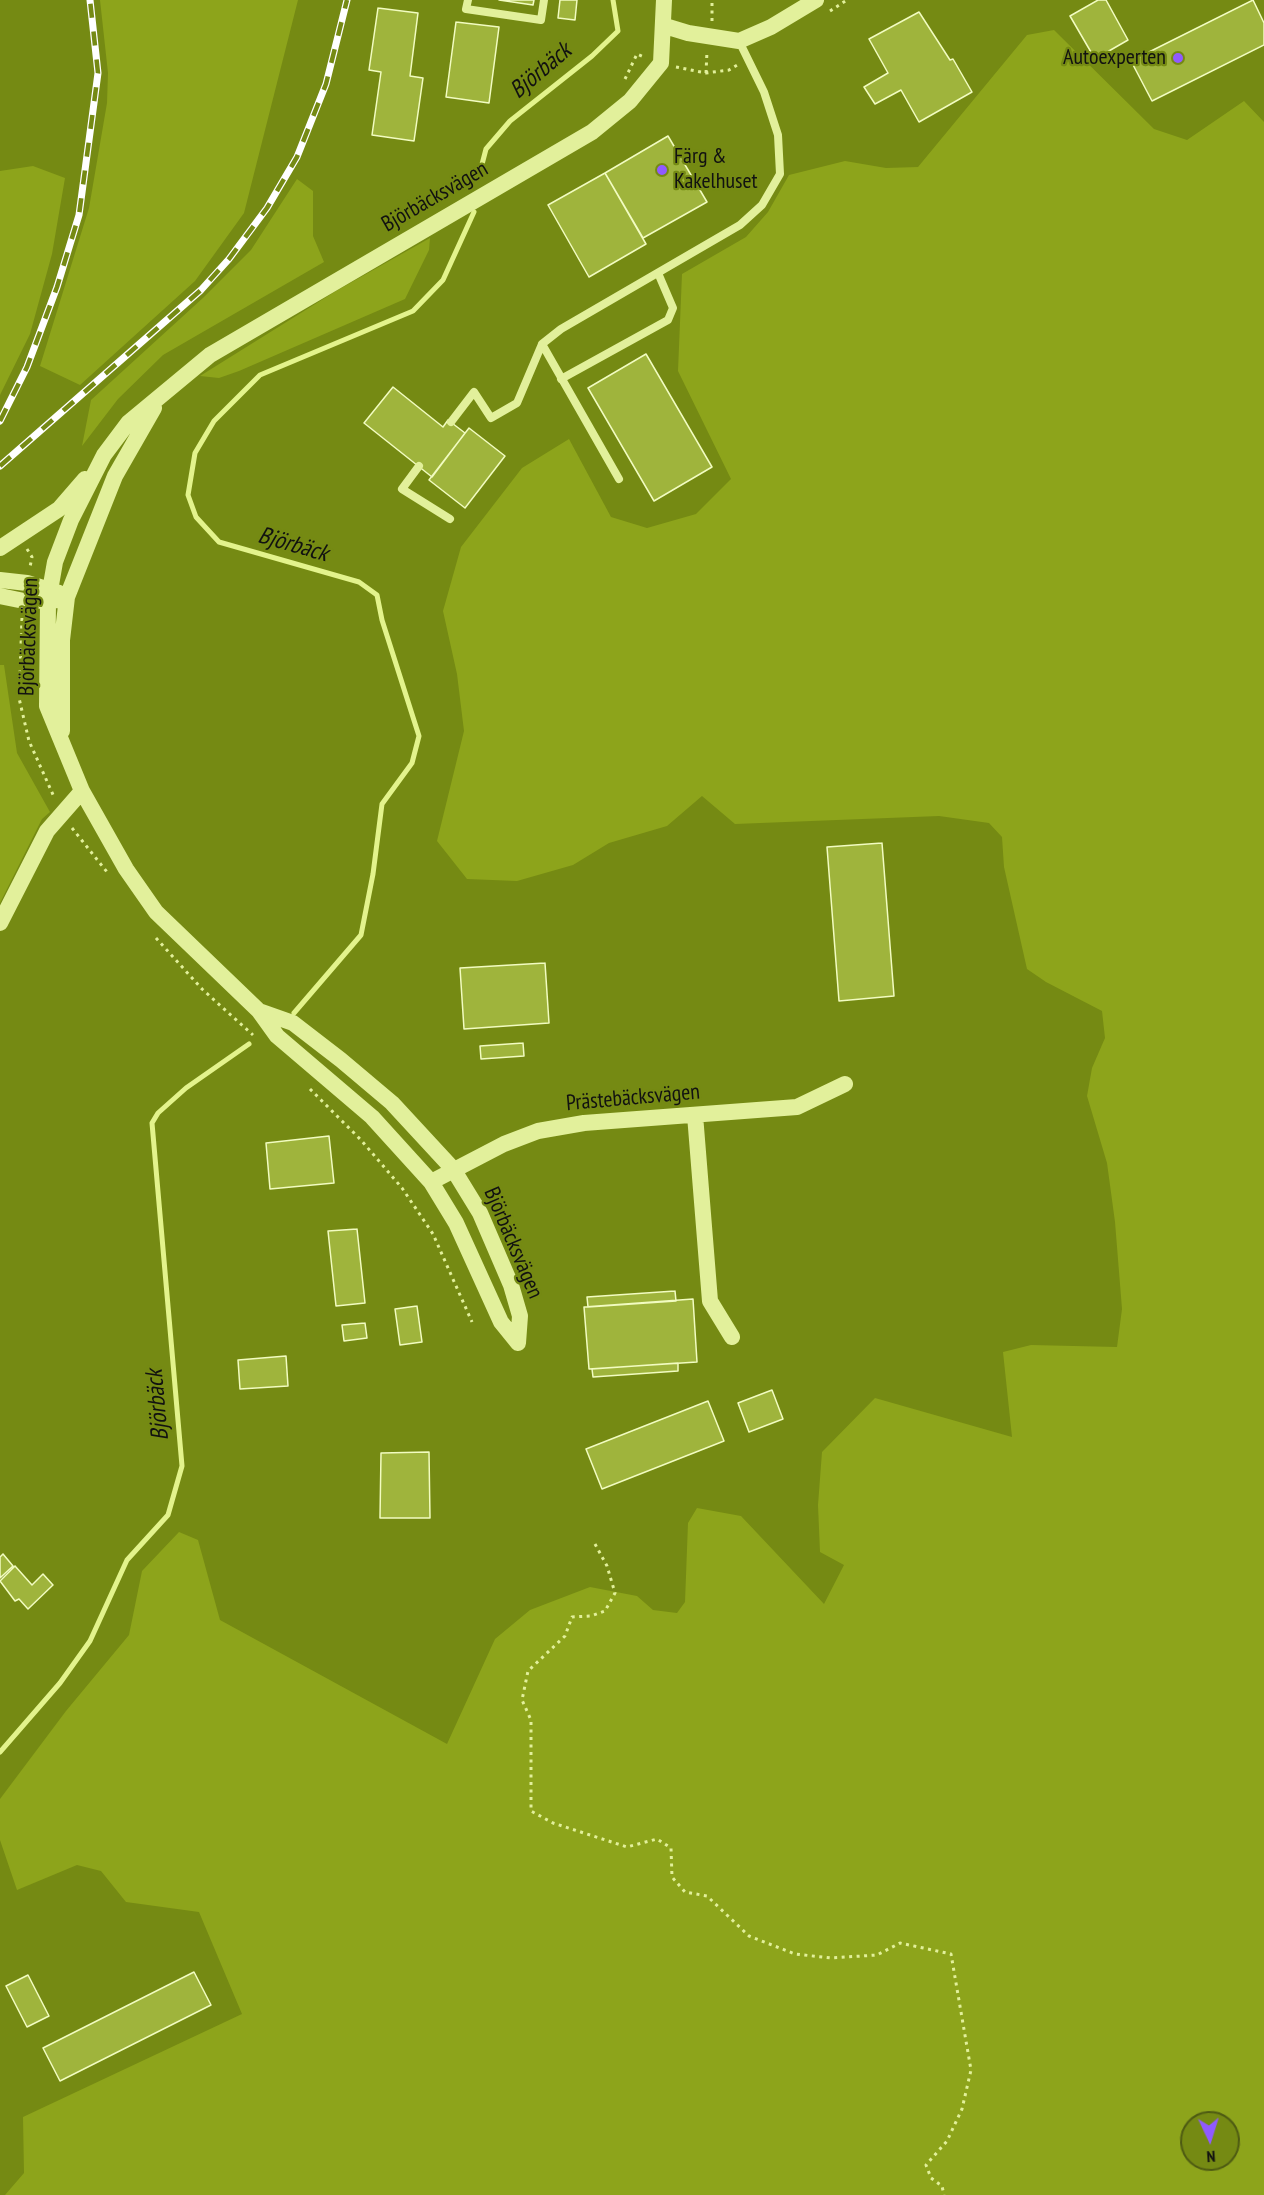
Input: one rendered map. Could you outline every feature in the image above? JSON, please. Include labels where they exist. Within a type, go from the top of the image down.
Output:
[{"type":"street","name":"Björbäcksvägen","points":[[260,1011],[293,1023],[341,1060],[392,1103],[453,1169],[480,1213],[511,1285],[520,1316],[518,1343],[501,1322],[456,1222],[431,1182],[372,1117],[277,1036],[260,1011],[156,912],[126,869],[82,791],[63,738],[48,706],[49,595],[55,562],[71,520],[105,456],[128,423],[210,355],[592,132],[630,101],[661,63],[665,26],[664,0]]},
{"type":"street","points":[[665,26],[688,33],[739,41],[771,27],[816,0]]},
{"type":"street","name":"Björbäcksvägen","points":[[63,738],[62,640],[67,597],[115,476],[136,435],[166,390]]},
{"type":"street","points":[[0,548],[59,509],[105,456]]},
{"type":"street","points":[[0,580],[49,595],[67,597]]},
{"type":"street","points":[[0,596],[24,601],[49,595]]},
{"type":"street","points":[[0,922],[47,831],[82,791]]},
{"type":"street","name":"Prästebäcksvägen","points":[[431,1182],[504,1143],[538,1131],[584,1124],[797,1107],[845,1084]]},
{"type":"street","points":[[694,1115],[710,1301],[732,1336]]},
{"type":"lane","points":[[468,0],[466,9],[541,20],[544,0]]},
{"type":"lane","points":[[452,422],[474,392],[491,418],[517,403],[542,344],[561,329],[740,225],[762,205],[780,174],[778,135],[764,92],[739,41]]},
{"type":"lane","points":[[561,379],[668,320],[673,308],[658,273]]},
{"type":"lane","points":[[542,344],[619,479]]},
{"type":"lane","points":[[419,466],[402,489],[450,519]]},
{"type":"path","points":[[595,1544],[607,1566],[615,1593],[605,1611],[591,1617],[572,1617],[565,1636],[528,1671],[522,1700],[531,1720],[531,1811],[553,1823],[627,1847],[657,1839],[670,1848],[672,1877],[685,1892],[707,1896],[749,1936],[795,1954],[831,1958],[877,1955],[900,1943],[951,1954],[971,2070],[962,2109],[947,2141],[926,2165],[931,2178],[942,2186],[944,2195]]},
{"type":"green space","points":[[100,0],[298,0],[244,213],[195,281],[80,385],[40,366],[89,208],[107,103],[108,73]]},
{"type":"green space","points":[[1054,30],[1154,129],[1187,140],[1244,101],[1264,122],[1264,2195],[5,2195],[24,2173],[23,2117],[242,2014],[199,1912],[126,1902],[101,1871],[77,1865],[17,1890],[0,1840],[0,1799],[66,1711],[129,1635],[142,1571],[179,1532],[198,1540],[220,1620],[447,1744],[495,1639],[530,1610],[590,1587],[637,1596],[653,1610],[677,1613],[685,1602],[688,1523],[697,1508],[741,1516],[824,1604],[844,1565],[820,1552],[818,1505],[822,1452],[875,1398],[1012,1437],[1003,1352],[1031,1345],[1117,1347],[1122,1309],[1115,1222],[1107,1163],[1087,1096],[1092,1068],[1105,1038],[1102,1011],[1046,982],[1027,969],[1004,867],[1002,837],[989,823],[939,816],[735,824],[702,796],[667,826],[609,843],[573,865],[517,881],[467,879],[437,841],[464,731],[457,674],[443,611],[461,547],[522,468],[569,439],[611,517],[647,528],[696,514],[731,479],[678,371],[682,274],[746,237],[768,212],[789,175],[845,161],[886,168],[918,167],[1027,35]]},
{"type":"green space","points":[[33,166],[65,178],[52,254],[30,334],[0,395],[0,171]]},
{"type":"green space","points":[[297,179],[313,191],[313,236],[324,262],[163,355],[118,399],[82,446],[91,400],[204,297],[251,250]]},
{"type":"green space","points":[[430,238],[429,250],[405,299],[239,371],[219,378],[200,376],[336,291]]},
{"type":"green space","points":[[0,665],[4,665],[17,753],[50,812],[42,819],[0,903]]},
{"type":"building","points":[[499,0],[534,0],[533,5]]},
{"type":"building","points":[[560,0],[577,0],[575,20],[558,18]]},
{"type":"building","points":[[1098,0],[1106,0],[1128,40],[1095,59],[1070,16]]},
{"type":"building","points":[[1253,0],[1264,23],[1264,45],[1152,101],[1131,61]]},
{"type":"building","points":[[378,8],[418,13],[410,76],[423,78],[414,141],[372,135],[381,72],[369,70]]},
{"type":"building","points":[[919,12],[950,60],[953,59],[972,92],[919,122],[901,90],[875,104],[864,87],[888,73],[869,39]]},
{"type":"building","points":[[456,22],[499,27],[489,103],[446,97]]},
{"type":"building","points":[[668,136],[707,202],[643,238],[605,173]]},
{"type":"building","points":[[605,173],[646,244],[589,277],[548,205]]},
{"type":"building","points":[[646,354],[712,467],[654,501],[588,388]]},
{"type":"building","points":[[393,387],[443,427],[448,420],[465,433],[432,477],[364,423]]},
{"type":"building","points":[[469,428],[505,456],[465,508],[429,480]]},
{"type":"building","points":[[882,843],[894,996],[839,1001],[827,847]]},
{"type":"building","points":[[545,963],[549,1023],[464,1029],[460,968]]},
{"type":"building","points":[[523,1043],[524,1056],[481,1059],[480,1046]]},
{"type":"building","points":[[329,1136],[334,1183],[270,1189],[266,1143]]},
{"type":"building","points":[[357,1229],[365,1303],[336,1306],[328,1231]]},
{"type":"building","points":[[675,1291],[676,1301],[588,1307],[587,1297]]},
{"type":"building","points":[[693,1299],[697,1362],[589,1369],[584,1307]]},
{"type":"building","points":[[417,1306],[422,1342],[400,1345],[395,1309]]},
{"type":"building","points":[[365,1323],[367,1338],[344,1341],[342,1325]]},
{"type":"building","points":[[286,1356],[288,1386],[240,1389],[238,1360]]},
{"type":"building","points":[[678,1363],[678,1371],[593,1377],[592,1369]]},
{"type":"building","points":[[772,1390],[783,1419],[749,1432],[738,1403]]},
{"type":"building","points":[[708,1401],[724,1441],[602,1489],[586,1449]]},
{"type":"building","points":[[429,1452],[430,1518],[380,1518],[381,1453]]},
{"type":"building","points":[[3,1554],[13,1566],[0,1578],[0,1557]]},
{"type":"building","points":[[15,1566],[32,1585],[43,1574],[53,1585],[28,1609],[19,1599],[15,1601],[0,1581]]},
{"type":"building","points":[[194,1972],[211,2005],[60,2081],[43,2048]]},
{"type":"building","points":[[28,1975],[49,2016],[27,2027],[6,1986]]},
{"type":"waterway","name":"Björbäck","points":[[480,172],[486,149],[510,121],[592,56],[618,31],[613,0]]},
{"type":"waterway","name":"Björbäck","points":[[294,1013],[361,935],[373,874],[382,804],[412,763],[419,736],[382,620],[377,595],[359,582],[219,542],[196,517],[188,495],[195,453],[214,421],[260,375],[413,311],[443,280],[474,212]]},
{"type":"waterway","name":"Björbäck","points":[[0,1752],[60,1683],[90,1641],[127,1560],[168,1515],[182,1466],[152,1123],[158,1113],[186,1088],[249,1044]]},
{"type":"railway","points":[[0,421],[27,367],[57,287],[79,215],[98,73],[90,0]]},
{"type":"railway","points":[[0,466],[201,290],[229,259],[267,208],[297,157],[326,84],[347,0]]},
{"type":"place","name":"Autoexperten","points":[[1178,58]]},
{"type":"place","name":"Färg & Kakelhuset","points":[[662,170]]}]
